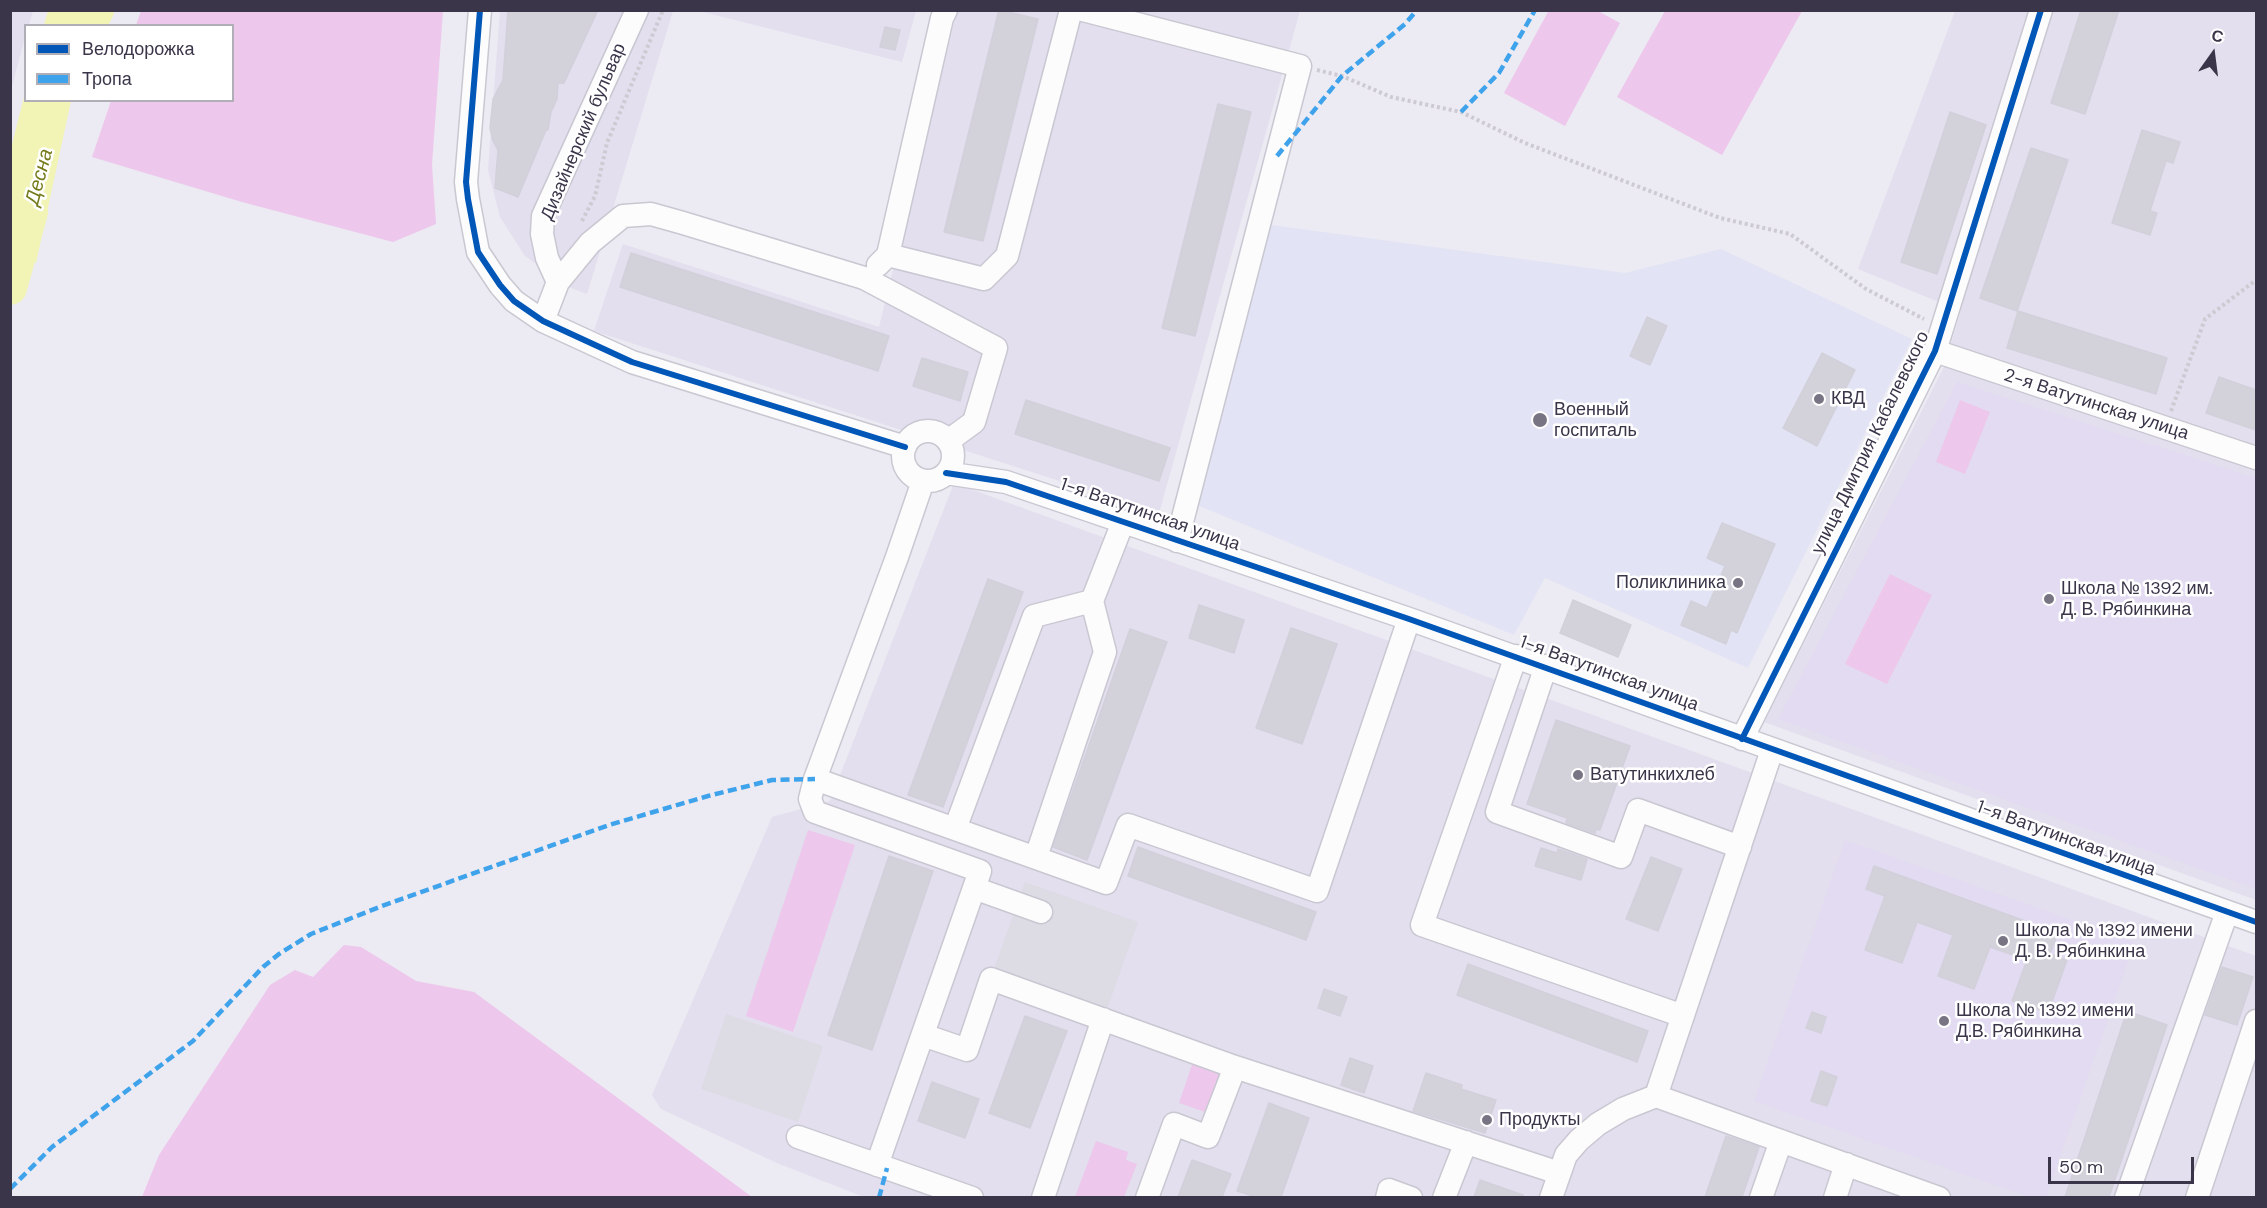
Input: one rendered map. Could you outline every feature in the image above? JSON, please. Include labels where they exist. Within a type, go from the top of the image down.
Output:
[{"type":"street","points":[[480,10],[466,182],[478,252],[500,285],[514,301],[543,321],[632,362],[905,447]]},
{"type":"street","name":"Дизайнерский бульвар","points":[[558,282],[547,258],[542,234],[543,216],[637,10]]},
{"type":"street","points":[[864,278],[888,255],[942,18],[946,10]]},
{"type":"street","points":[[888,255],[984,279],[1007,256],[1071,10]]},
{"type":"street","points":[[1083,10],[1300,66],[1177,541]]},
{"type":"street","name":"улица Дмитрия Кабалевского","points":[[1742,739],[1935,351],[1944,329],[2041,10]]},
{"type":"street","points":[[543,321],[558,282],[590,243],[623,216],[651,214],[864,278],[996,348],[974,422],[950,445]]},
{"type":"street","name":"2-я Ватутинская улица","points":[[1935,351],[2256,458]]},
{"type":"street","points":[[925,432],[933,432],[950,445],[953,458],[946,473],[932,481],[923,481],[909,472],[904,464],[905,447],[910,440],[925,432]]},
{"type":"street","name":"1-я Ватутинская улица","points":[[950,445],[1006,482]]},
{"type":"street","name":"1-я Ватутинская улица","points":[[946,473],[1006,482],[1409,619],[1546,666],[1772,750],[2256,922]]},
{"type":"street","points":[[877,1165],[980,871],[815,812],[810,799],[815,779],[923,481]]},
{"type":"street","points":[[1036,857],[1106,652],[1092,601],[1123,522]]},
{"type":"street","points":[[955,829],[1034,616],[1092,601]]},
{"type":"street","points":[[815,779],[1106,883],[1128,825],[1317,891],[1409,619]]},
{"type":"street","points":[[1516,656],[1422,925],[1683,1016]]},
{"type":"street","points":[[1546,666],[1497,812],[1621,857],[1638,810],[1740,847]]},
{"type":"street","points":[[1656,1096],[1772,750]]},
{"type":"street","points":[[974,888],[1041,912]]},
{"type":"street","points":[[2126,1197],[2227,912]]},
{"type":"street","points":[[923,1035],[967,1050],[992,979],[1235,1067],[1559,1173]]},
{"type":"street","points":[[1043,1197],[1103,1020]]},
{"type":"street","points":[[2197,1197],[2256,1021]]},
{"type":"street","points":[[1147,1197],[1174,1124],[1208,1137],[1235,1067]]},
{"type":"street","points":[[1551,1197],[1566,1155],[1598,1124],[1623,1109],[1656,1096],[1939,1197]]},
{"type":"street","points":[[798,1137],[972,1197]]},
{"type":"street","points":[[1761,1197],[1781,1141]]},
{"type":"street","points":[[1444,1197],[1466,1142]]},
{"type":"street","points":[[1835,1197],[1846,1164]]},
{"type":"street","points":[[1387,1197],[1389,1190],[1411,1197]]},
{"type":"path","points":[[578,225],[584,219],[595,195],[607,143],[663,10]]},
{"type":"path","points":[[1300,66],[1342,76],[1391,97],[1461,112],[1525,143],[1720,218],[1790,234],[1866,289],[1944,329]]},
{"type":"path","points":[[2169,417],[2205,319],[2256,280]]},
{"type":"shaded area","points":[[11,10],[33,11],[29,24],[24,24],[24,41],[11,90]]},
{"type":"shaded area","points":[[1549,10],[1598,11],[1620,23],[1565,126],[1504,93]]},
{"type":"shaded area","points":[[141,11],[443,11],[432,165],[436,224],[393,242],[242,202],[92,157],[111,102],[234,102],[234,24],[136,24]]},
{"type":"shaded area","points":[[500,11],[673,11],[587,294],[571,288],[525,256],[500,217],[488,170]]},
{"type":"shaded area","points":[[699,11],[916,11],[902,62]]},
{"type":"shaded area","points":[[957,11],[1300,11],[1159,513],[594,331],[623,244],[879,327]]},
{"type":"shaded area","points":[[1665,11],[1802,11],[1722,155],[1617,97]]},
{"type":"shaded area","points":[[1955,11],[2256,11],[2256,900],[1764,722],[1944,367],[1961,311],[1858,269]]},
{"type":"shaded area","name":"Военный госпиталь","points":[[1257,223],[1625,273],[1721,249],[1912,339],[1748,668],[1545,578],[1514,635],[1187,501]]},
{"type":"shaded area","name":"Школа № 1392 им. Д. В. Рябинкина","points":[[1957,382],[2256,478],[2256,889],[1778,719]]},
{"type":"shaded area","points":[[1960,400],[1990,412],[1965,474],[1936,462]]},
{"type":"shaded area","points":[[954,483],[2256,956],[2256,1197],[864,1197],[777,1163],[661,1109],[652,1095],[772,817],[830,801]]},
{"type":"shaded area","points":[[1890,574],[1932,595],[1887,684],[1845,664]]},
{"type":"shaded area","points":[[808,830],[855,845],[793,1032],[746,1016]]},
{"type":"shaded area","name":"Школа № 1392 имени Д.В. Рябинкина","points":[[1845,840],[2135,942],[2046,1197],[2029,1197],[1754,1101]]},
{"type":"shaded area","points":[[1025,882],[1138,922],[1107,1009],[994,969]]},
{"type":"shaded area","points":[[344,945],[361,947],[416,981],[474,992],[752,1197],[142,1197],[159,1155],[270,985],[295,970],[313,977]]},
{"type":"shaded area","points":[[726,1014],[823,1046],[798,1122],[701,1089]]},
{"type":"shaded area","points":[[1194,1059],[1228,1071],[1211,1114],[1179,1103]]},
{"type":"shaded area","points":[[1096,1141],[1128,1152],[1126,1160],[1137,1164],[1124,1197],[1075,1197]]},
{"type":"water","points":[[48,10],[92,11],[87,24],[44,24]]},
{"type":"water","points":[[24,97],[24,102],[71,102],[36,263],[11,254],[11,148]]},
{"type":"building","points":[[508,10],[598,10],[564,83],[558,83],[557,99],[551,112],[548,130],[546,130],[518,197],[495,188],[498,150],[490,128],[493,99],[503,80]]},
{"type":"building","points":[[999,10],[1038,19],[983,241],[944,232]]},
{"type":"building","points":[[2081,10],[2119,10],[2085,114],[2051,103]]},
{"type":"building","points":[[885,27],[900,30],[895,50],[880,47]]},
{"type":"building","points":[[1218,104],[1251,112],[1195,336],[1162,328]]},
{"type":"building","points":[[1950,112],[1986,125],[1937,274],[1901,262]]},
{"type":"building","points":[[2142,130],[2180,142],[2173,163],[2166,161],[2150,211],[2157,213],[2150,235],[2112,223]]},
{"type":"building","points":[[2031,148],[2068,160],[2017,311],[1980,298]]},
{"type":"building","points":[[631,253],[889,336],[878,371],[620,287]]},
{"type":"building","points":[[2018,311],[2167,358],[2156,394],[2007,348]]},
{"type":"building","points":[[1647,317],[1667,326],[1650,365],[1630,356]]},
{"type":"building","name":"КВД","points":[[1822,353],[1855,370],[1817,446],[1783,428]]},
{"type":"building","points":[[922,358],[968,372],[960,401],[913,386]]},
{"type":"building","points":[[2219,377],[2256,390],[2256,430],[2206,413]]},
{"type":"building","points":[[1026,400],[1170,448],[1159,481],[1015,434]]},
{"type":"building","name":"Поликлиника","points":[[1722,523],[1775,544],[1737,633],[1731,630],[1726,644],[1681,625],[1691,601],[1707,608],[1725,566],[1707,558]]},
{"type":"building","points":[[988,579],[1023,592],[943,807],[908,795]]},
{"type":"building","points":[[1573,600],[1631,625],[1618,657],[1560,633]]},
{"type":"building","points":[[1199,605],[1244,620],[1234,653],[1189,638]]},
{"type":"building","points":[[1291,628],[1337,644],[1302,744],[1256,728]]},
{"type":"building","points":[[1130,629],[1167,642],[1087,860],[1053,847]]},
{"type":"building","name":"Ватутинкихлеб","points":[[1556,720],[1630,746],[1600,830],[1596,829],[1595,833],[1566,823],[1567,818],[1527,804]]},
{"type":"building","points":[[1138,847],[1316,912],[1306,940],[1128,876]]},
{"type":"building","points":[[1541,848],[1557,853],[1558,849],[1587,859],[1581,880],[1535,866]]},
{"type":"building","points":[[889,856],[933,871],[872,1050],[828,1035]]},
{"type":"building","points":[[1651,857],[1682,869],[1658,931],[1626,919]]},
{"type":"building","name":"Школа № 1392 имени Д. В. Рябинкина","points":[[1874,866],[2058,933],[2050,954],[2067,960],[2048,1013],[2012,1001],[2027,960],[1990,947],[1974,989],[1938,976],[1953,935],[1917,922],[1902,963],[1865,950],[1885,896],[1866,889]]},
{"type":"building","points":[[1468,964],[1648,1031],[1637,1062],[1457,995]]},
{"type":"building","points":[[2222,967],[2253,977],[2237,1025],[2205,1015]]},
{"type":"building","points":[[1324,989],[1347,997],[1340,1016],[1318,1008]]},
{"type":"building","points":[[2127,1011],[2167,1025],[2109,1197],[2065,1197]]},
{"type":"building","points":[[1812,1012],[1826,1017],[1821,1033],[1806,1028]]},
{"type":"building","points":[[1025,1016],[1067,1031],[1030,1128],[989,1113]]},
{"type":"building","points":[[1350,1058],[1373,1066],[1364,1093],[1341,1085]]},
{"type":"building","points":[[1821,1071],[1837,1077],[1827,1106],[1811,1101]]},
{"type":"building","points":[[1426,1073],[1462,1085],[1461,1089],[1496,1100],[1485,1133],[1413,1111]]},
{"type":"building","points":[[932,1082],[979,1099],[965,1138],[918,1121]]},
{"type":"building","points":[[1269,1103],[1309,1118],[1281,1197],[1256,1197],[1237,1191]]},
{"type":"building","points":[[1726,1136],[1759,1147],[1742,1197],[1705,1197]]},
{"type":"building","points":[[1192,1160],[1231,1174],[1222,1197],[1178,1197]]},
{"type":"building","points":[[1480,1180],[1523,1195],[1523,1197],[1474,1197]]},
{"type":"waterway","name":"Десна","points":[[90,24],[97,10]]},
{"type":"waterway","name":"Десна","points":[[10,288],[31,212]]},
{"type":"marked path","points":[[1277,156],[1342,76],[1405,24],[1417,10]]},
{"type":"marked path","points":[[1461,112],[1499,73],[1535,10]]},
{"type":"marked path","points":[[10,1189],[52,1147],[193,1041],[263,967],[311,934],[382,906],[609,825],[772,780],[815,779]]},
{"type":"marked path","points":[[879,1198],[887,1168]]},
{"type":"cycle path","points":[[480,10],[466,182],[478,252],[500,285],[514,301],[543,321],[632,362],[905,447]]},
{"type":"cycle path","points":[[1742,739],[1935,351],[2041,10]]},
{"type":"cycle path","points":[[946,473],[1006,482],[1409,619],[2256,922]]},
{"type":"place","name":"КВД","points":[[1819,399]]},
{"type":"place","name":"Военный госпиталь","points":[[1540,420]]},
{"type":"place","name":"Поликлиника","points":[[1738,583]]},
{"type":"place","name":"Школа № 1392 им. Д. В. Рябинкина","points":[[2049,599]]},
{"type":"place","name":"Ватутинкихлеб","points":[[1578,775]]},
{"type":"place","name":"Школа № 1392 имени Д. В. Рябинкина","points":[[2003,941]]},
{"type":"place","name":"Школа № 1392 имени Д.В. Рябинкина","points":[[1944,1021]]},
{"type":"place","name":"Продукты","points":[[1487,1120]]}]
